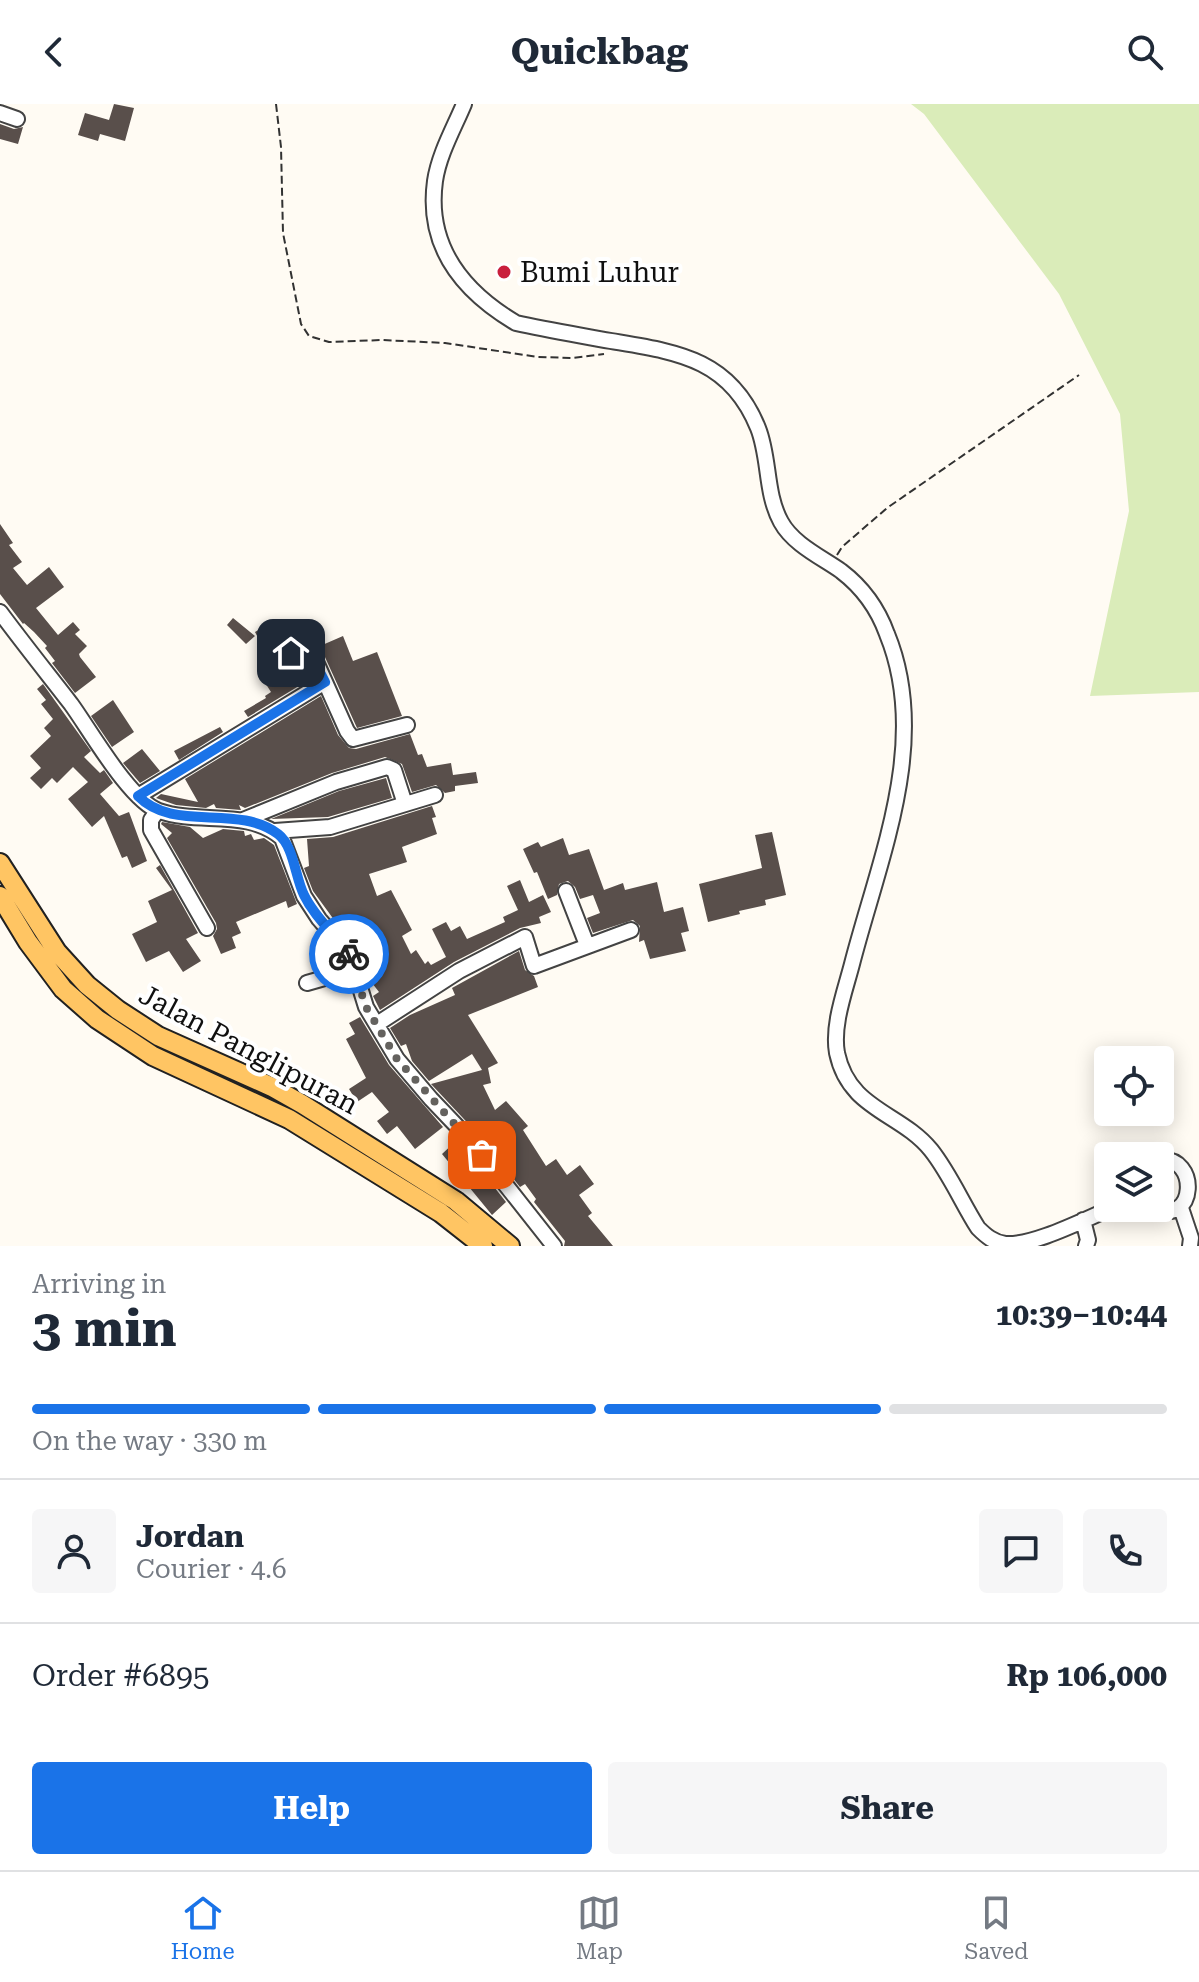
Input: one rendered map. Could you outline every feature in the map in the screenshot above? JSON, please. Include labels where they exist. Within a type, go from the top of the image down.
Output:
[{"type":"main road","name":"Jalan Panglipuran","points":[[0,863],[57,952],[87,985],[118,1010],[158,1036],[272,1087],[302,1104],[456,1201],[510,1246]]},
{"type":"main road","name":"Jalan Panglipuran","points":[[0,896],[28,942],[63,989],[117,1034],[153,1056],[289,1119],[441,1213],[483,1246]]},
{"type":"street","points":[[464,104],[436,178],[433,217],[450,264],[468,288],[494,310],[516,323],[683,354],[710,368],[743,401],[759,429],[772,495],[782,524],[797,540],[862,592],[884,627],[897,661],[903,694],[903,759],[836,1037],[840,1065],[854,1090],[930,1148],[987,1237],[1006,1244],[1027,1242],[1094,1215]]},
{"type":"street","points":[[0,113],[17,119]]},
{"type":"street","points":[[0,612],[138,796],[157,811],[243,820],[275,831],[330,827],[435,795]]},
{"type":"street","points":[[291,653],[305,649],[309,651],[353,739],[407,725]]},
{"type":"street","points":[[138,796],[325,682]]},
{"type":"street","points":[[243,820],[336,782],[387,767],[394,770],[405,804]]},
{"type":"street","points":[[157,811],[151,820],[151,830],[207,928]]},
{"type":"street","points":[[275,831],[287,847],[304,896],[319,919],[341,943],[356,969],[366,1007],[397,1059],[471,1141],[554,1246]]},
{"type":"street","points":[[566,891],[587,945]]},
{"type":"street","points":[[377,1024],[459,971],[525,937],[534,966],[631,930]]},
{"type":"street","points":[[307,983],[356,969]]},
{"type":"street","points":[[1174,1161],[1195,1174],[1191,1196],[1181,1208],[1174,1210]]},
{"type":"street","points":[[1181,1208],[1191,1238],[1190,1246]]},
{"type":"street","points":[[1083,1220],[1088,1240],[1086,1246]]},
{"type":"path","points":[[276,104],[281,147],[283,233],[301,324],[309,336],[329,342],[382,340],[445,343],[555,358],[603,355],[616,342]]},
{"type":"path","points":[[832,565],[842,547],[887,508],[1079,375]]},
{"type":"green space","points":[[911,104],[1199,104],[1199,692],[1090,696],[1129,511],[1120,414],[1059,294],[924,114]]},
{"type":"building","points":[[114,104],[134,108],[125,141],[100,134],[98,141],[78,135],[85,113],[109,120]]},
{"type":"building","points":[[0,124],[14,129],[23,127],[18,144],[0,139]]},
{"type":"building","points":[[0,524],[13,543],[9,545],[22,562],[13,568],[27,585],[49,567],[64,587],[36,608],[58,635],[73,622],[80,630],[75,634],[87,646],[79,654],[80,657],[96,677],[75,693],[52,663],[55,661],[45,648],[47,646],[23,624],[0,594]]},
{"type":"building","points":[[233,618],[255,636],[246,644],[227,625]]},
{"type":"building","points":[[273,621],[283,638],[278,641],[283,648],[284,660],[294,662],[302,678],[310,673],[312,678],[248,717],[244,711],[271,692],[260,675],[273,666],[255,632]]},
{"type":"building","points":[[343,636],[353,661],[377,652],[402,716],[357,728],[320,646]]},
{"type":"building","points":[[43,684],[91,751],[84,757],[100,773],[104,770],[113,783],[100,794],[119,816],[129,812],[147,861],[132,868],[127,856],[122,858],[104,816],[92,827],[68,799],[88,782],[73,767],[57,783],[52,778],[41,789],[30,778],[41,768],[30,756],[51,736],[44,728],[53,719],[41,704],[46,700],[37,689]]},
{"type":"building","points":[[321,696],[338,735],[349,748],[356,749],[410,734],[418,755],[422,754],[427,767],[451,763],[453,775],[476,772],[478,783],[455,786],[455,791],[445,793],[436,785],[412,792],[402,764],[385,757],[332,773],[245,808],[239,805],[241,810],[216,808],[214,804],[206,808],[176,805],[156,798],[161,794],[198,802],[185,779]]},
{"type":"building","points":[[113,700],[134,732],[112,747],[91,716]]},
{"type":"building","points":[[220,727],[223,732],[179,760],[174,751]]},
{"type":"building","points":[[142,749],[160,771],[140,783],[123,763]]},
{"type":"building","points":[[386,778],[392,798],[328,817],[271,819],[339,791]]},
{"type":"building","points":[[432,806],[437,834],[402,847],[407,862],[369,874],[377,896],[391,890],[412,930],[402,936],[411,954],[416,950],[425,964],[428,961],[431,965],[446,957],[432,929],[446,922],[451,931],[460,926],[467,939],[505,922],[503,917],[518,910],[507,886],[520,880],[529,902],[543,895],[551,912],[539,917],[541,923],[520,928],[454,962],[380,1010],[373,996],[379,992],[372,983],[382,976],[371,957],[362,961],[360,952],[368,948],[358,921],[340,928],[313,891],[304,868],[309,866],[307,839],[333,837]]},
{"type":"building","points":[[162,822],[190,827],[203,838],[223,829],[244,831],[245,836],[251,834],[254,840],[264,838],[274,845],[297,904],[288,908],[286,901],[236,922],[241,933],[232,937],[236,948],[221,954],[213,936],[216,923],[167,838],[172,833]]},
{"type":"building","points":[[772,832],[786,895],[765,900],[766,905],[739,911],[740,914],[708,922],[699,884],[762,868],[755,835]]},
{"type":"building","points":[[563,838],[569,855],[589,849],[604,890],[623,883],[625,890],[657,882],[664,912],[683,907],[689,931],[681,933],[686,951],[650,959],[644,940],[639,942],[640,926],[633,920],[593,933],[587,918],[600,913],[593,895],[580,899],[575,887],[568,881],[559,884],[557,895],[548,899],[523,849],[538,842],[541,847]]},
{"type":"building","points":[[160,865],[198,933],[186,939],[201,961],[183,972],[169,951],[146,962],[132,934],[157,922],[148,901],[172,890],[156,868]]},
{"type":"building","points":[[519,951],[525,970],[534,976],[538,987],[468,1015],[498,1063],[488,1068],[491,1083],[483,1085],[495,1110],[506,1101],[528,1126],[523,1130],[546,1166],[556,1159],[567,1175],[580,1165],[594,1184],[579,1195],[592,1213],[588,1216],[613,1246],[564,1246],[565,1241],[534,1202],[536,1199],[525,1184],[520,1187],[478,1134],[431,1084],[482,1070],[472,1054],[429,1081],[412,1061],[406,1044],[401,1046],[390,1028],[410,1015],[455,995],[452,988]]},
{"type":"building","points":[[360,1017],[389,1065],[443,1127],[415,1149],[397,1126],[387,1134],[377,1121],[389,1112],[372,1092],[357,1102],[349,1089],[366,1078],[346,1039],[355,1034],[349,1023]]},
{"type":"building","points":[[457,1140],[506,1202],[492,1215],[442,1154]]},
{"type":"way so far","points":[[349,954],[366,1007],[397,1059],[482,1155]]},
{"type":"place","name":"Bumi Luhur","points":[[504,272]]},
{"type":"route","points":[[291,653],[305,649],[309,651],[325,682],[138,796],[157,811],[243,820],[275,831],[287,847],[304,896],[349,954]]}]
